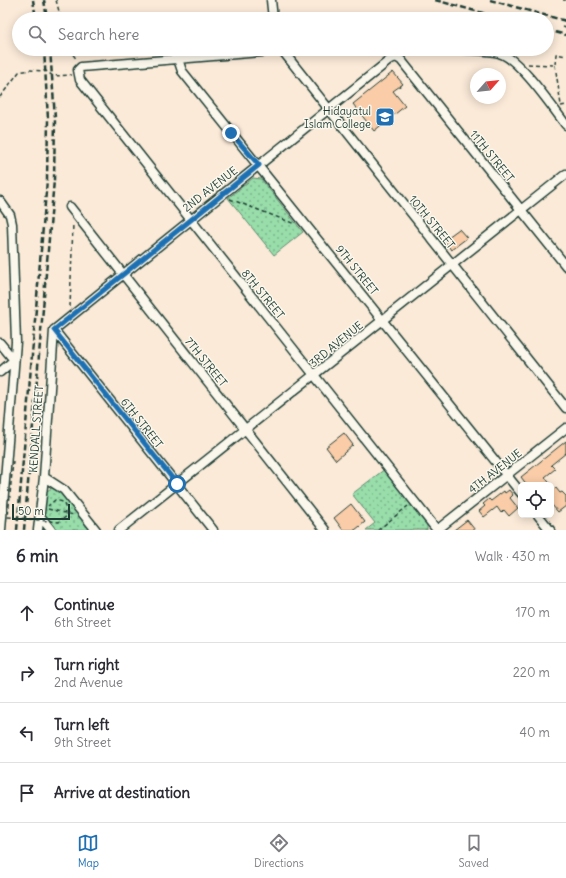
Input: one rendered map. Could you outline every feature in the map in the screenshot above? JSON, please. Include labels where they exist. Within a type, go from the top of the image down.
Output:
[{"type":"street","points":[[271,0],[272,12]]},
{"type":"street","points":[[79,70],[211,56]]},
{"type":"street","name":"10TH STREET","points":[[283,56],[566,408]]},
{"type":"street","points":[[506,56],[519,67],[566,125]]},
{"type":"street","name":"2ND AVENUE","points":[[54,330],[189,219],[391,59],[396,57],[403,58]]},
{"type":"street","name":"11TH STREET","points":[[403,58],[566,266]]},
{"type":"street","name":"9TH STREET","points":[[178,59],[182,71],[518,489]]},
{"type":"street","name":"8TH STREET","points":[[79,70],[80,80],[437,530]]},
{"type":"street","name":"3RD AVENUE","points":[[119,530],[566,174]]},
{"type":"street","points":[[0,201],[10,214],[12,224],[16,342],[3,472],[2,530]]},
{"type":"street","name":"7TH STREET","points":[[72,209],[325,530]]},
{"type":"street","name":"KENDALL STREET","points":[[38,530],[44,477],[54,330]]},
{"type":"street","name":"6TH STREET","points":[[54,330],[213,530]]},
{"type":"street","points":[[0,343],[14,360]]},
{"type":"street","points":[[0,372],[14,360]]},
{"type":"street","name":"4TH AVENUE","points":[[437,530],[566,428]]},
{"type":"street","points":[[44,477],[64,490],[96,530]]},
{"type":"street","points":[[40,516],[51,530]]},
{"type":"street","points":[[540,518],[550,530]]},
{"type":"path","points":[[56,0],[59,12]]},
{"type":"path","points":[[561,106],[555,65],[556,54],[566,56]]},
{"type":"path","points":[[0,97],[19,72],[30,70],[46,71],[53,76],[58,77],[79,70],[72,56]]},
{"type":"path","points":[[526,64],[555,65]]},
{"type":"path","points":[[220,195],[297,225]]},
{"type":"path","points":[[70,317],[72,209]]},
{"type":"path","points":[[13,461],[8,517],[59,522],[67,516],[66,507],[63,502],[55,500],[48,506]]},
{"type":"path","points":[[380,529],[415,501]]},
{"type":"path","points":[[47,509],[81,517],[84,514]]},
{"type":"green space","points":[[253,178],[261,179],[303,232],[274,255],[228,198]]},
{"type":"green space","points":[[385,469],[427,524],[427,530],[366,530],[375,523],[352,494]]},
{"type":"green space","points":[[51,488],[61,492],[92,530],[55,530],[44,512],[46,492]]},
{"type":"building","points":[[393,72],[403,84],[393,91],[405,106],[374,131],[353,104]]},
{"type":"building","points":[[459,229],[467,238],[451,250],[444,240]]},
{"type":"building","points":[[344,433],[353,445],[336,460],[326,447]]},
{"type":"building","points":[[566,441],[566,453],[551,465],[555,469],[545,477],[549,482],[525,482],[521,477]]},
{"type":"building","points":[[556,488],[560,493],[562,492],[566,496],[566,506],[558,512],[554,507],[554,490]]},
{"type":"building","points":[[509,490],[513,495],[510,498],[518,508],[509,516],[504,510],[501,513],[497,507],[484,517],[479,511],[485,506],[483,504],[489,499],[491,501],[504,491],[505,493]]},
{"type":"building","points":[[351,504],[365,522],[355,530],[343,530],[334,518]]},
{"type":"building","points":[[467,520],[475,530],[454,530]]},
{"type":"railway","points":[[33,0],[35,12]]},
{"type":"railway","points":[[44,0],[46,12]]},
{"type":"railway","points":[[435,0],[479,12]]},
{"type":"railway","points":[[490,0],[533,12]]},
{"type":"railway","points":[[554,18],[566,21]]},
{"type":"railway","points":[[554,32],[566,35]]},
{"type":"railway","points":[[17,530],[47,180],[48,119],[44,56]]},
{"type":"railway","points":[[24,530],[54,180],[55,118],[51,56]]},
{"type":"place","name":"Hidayatul Islam College","points":[[385,117]]},
{"type":"route","points":[[177,484],[54,330],[189,219],[259,165],[231,133]]}]
